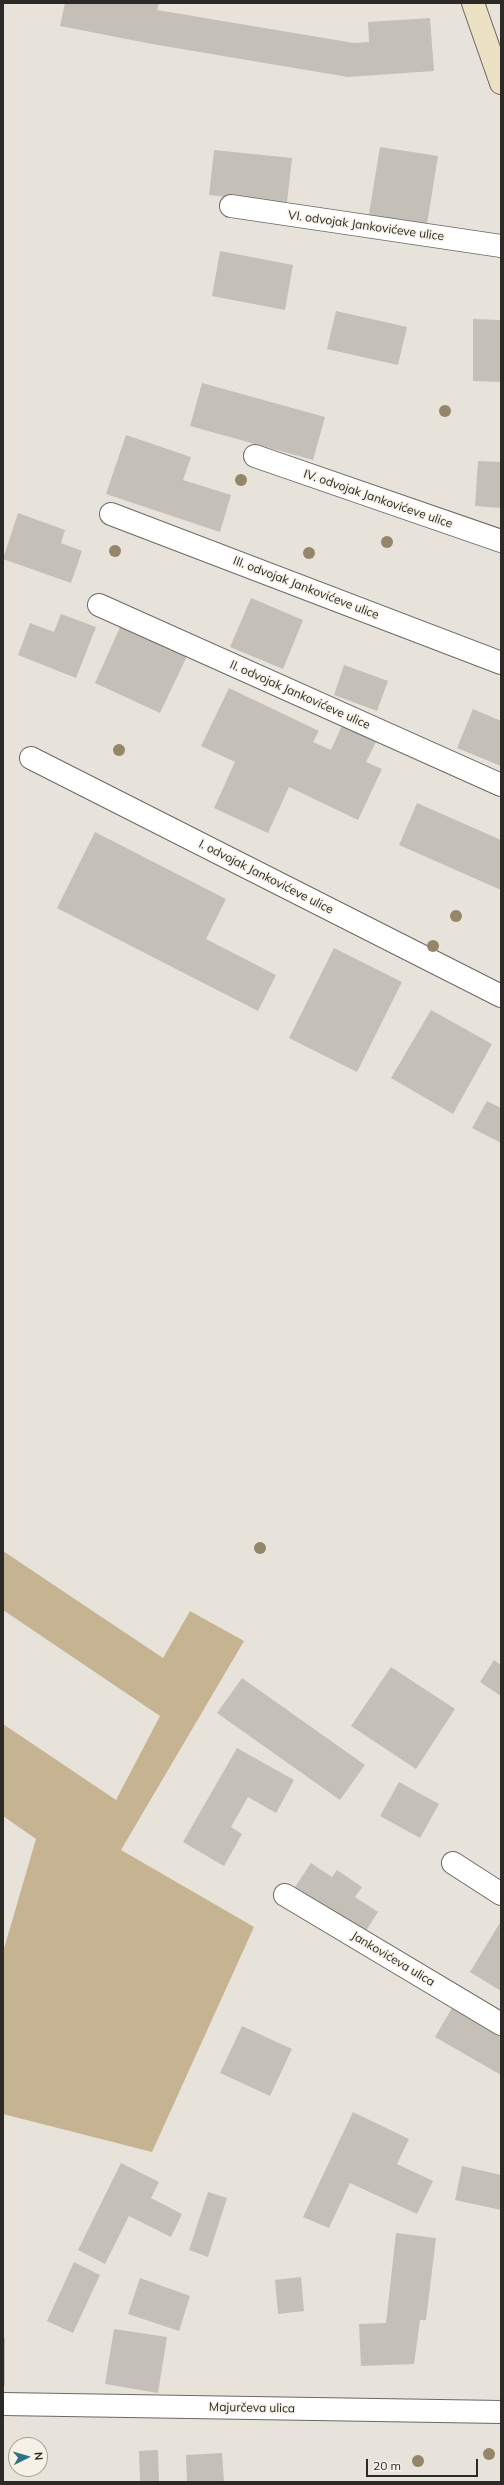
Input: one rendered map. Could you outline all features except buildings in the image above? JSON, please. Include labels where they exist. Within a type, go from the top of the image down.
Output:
[{"type":"main road","points":[[473,3],[501,83]]},
{"type":"street","name":"VI. odvojak Jankovićeve ulice","points":[[231,206],[501,246]]},
{"type":"street","name":"IV. odvojak Jankovićeve ulice","points":[[255,456],[501,541]]},
{"type":"street","name":"III. odvojak Jankovićeve ulice","points":[[111,514],[501,663]]},
{"type":"street","name":"II. odvojak Jankovićeve ulice","points":[[99,605],[501,785]]},
{"type":"street","name":"I. odvojak Jankovićeve ulice","points":[[31,758],[501,996]]},
{"type":"street","points":[[453,1863],[501,1894]]},
{"type":"street","name":"Jankovićeva ulica","points":[[284,1895],[501,2024]]},
{"type":"street","name":"Majurčeva ulica","points":[[3,2404],[501,2412]]},
{"type":"shaded area","points":[[3,1551],[163,1658],[190,1611],[244,1641],[121,1850],[254,1927],[152,2152],[3,2114],[3,1952],[36,1839],[3,1816],[3,1724],[116,1800],[160,1716],[3,1610]]}]
